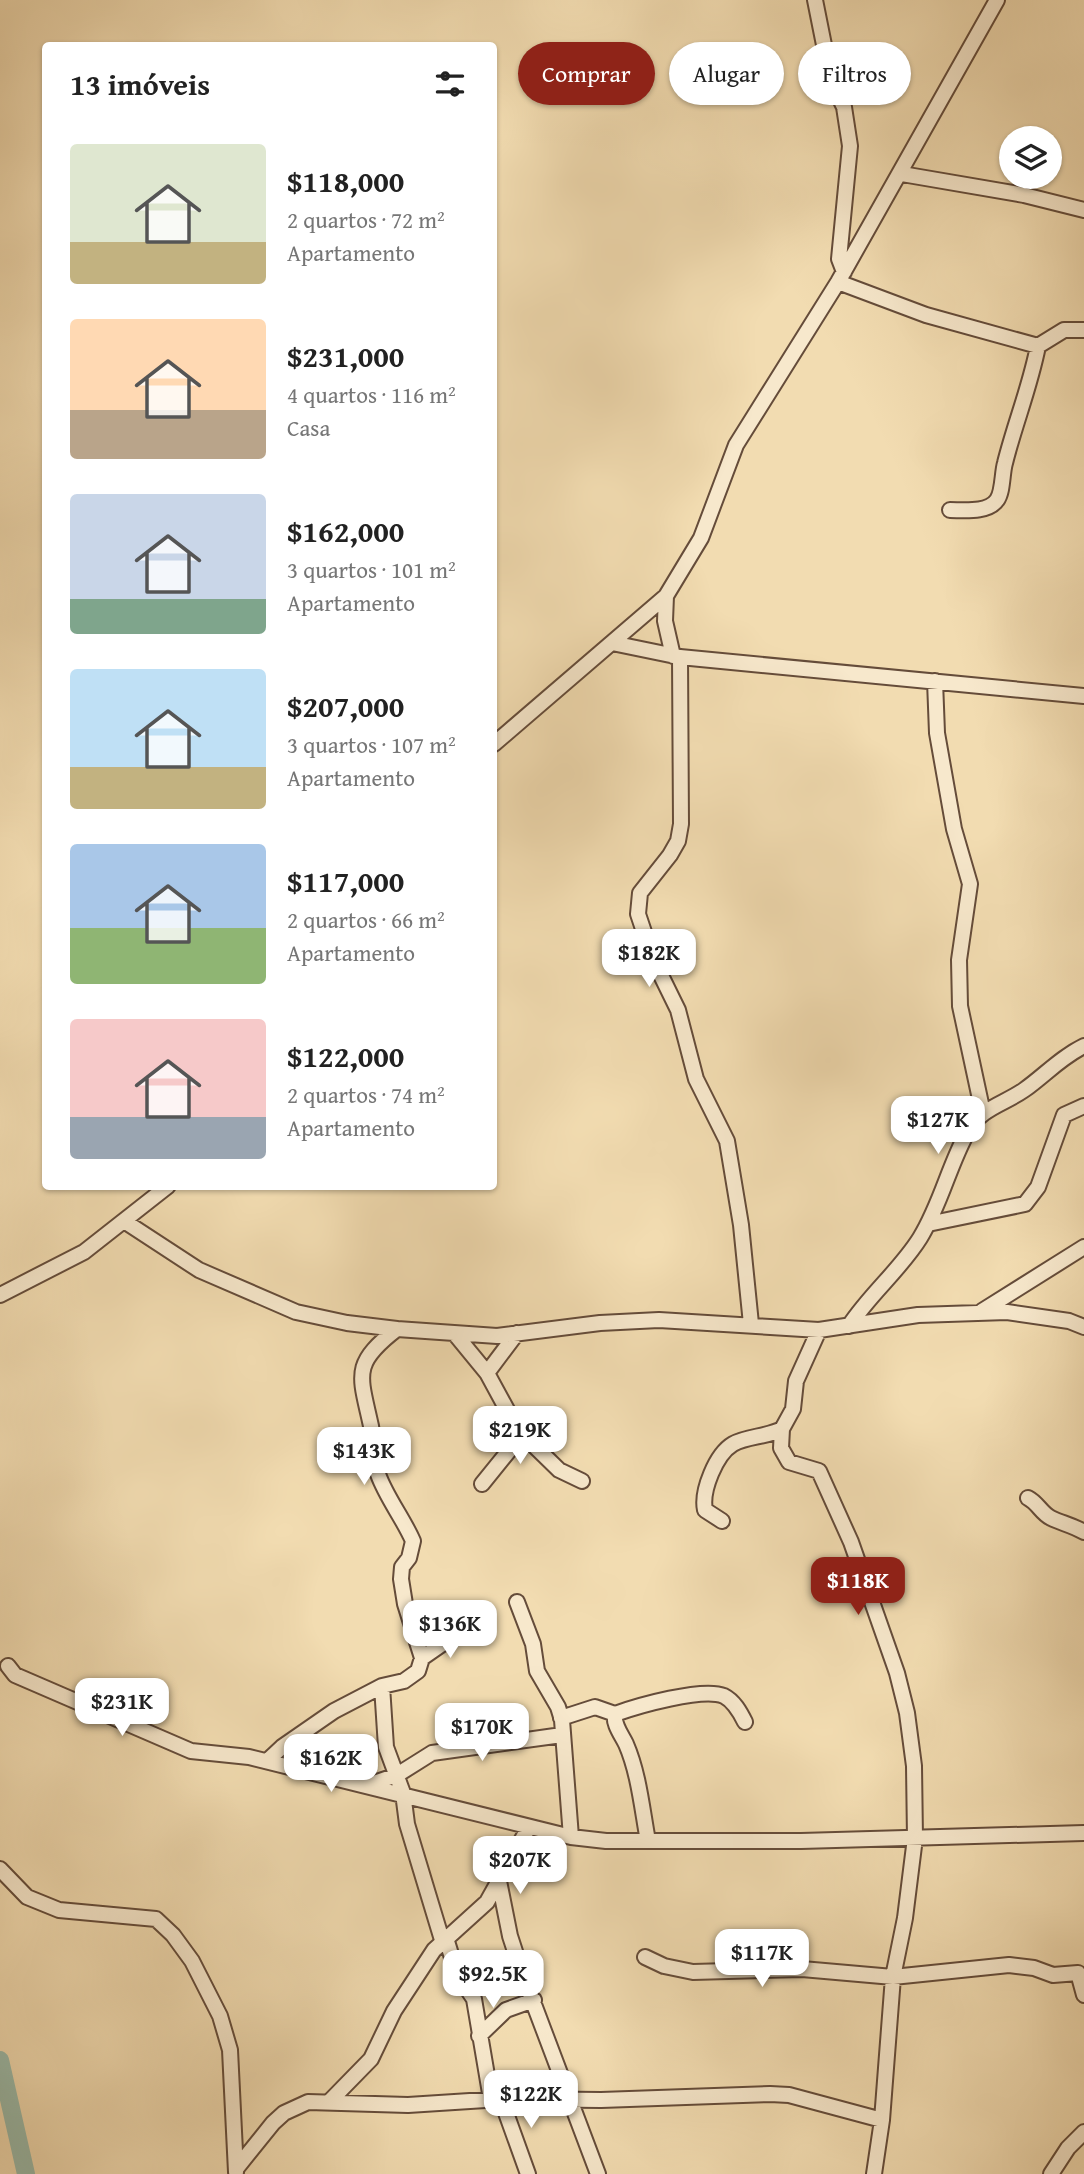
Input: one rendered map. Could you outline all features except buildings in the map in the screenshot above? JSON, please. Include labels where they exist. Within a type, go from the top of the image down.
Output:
[{"type":"street","points":[[815,0],[831,80],[845,107],[850,146],[839,259],[841,277]]},
{"type":"street","points":[[497,741],[666,596],[701,538],[736,445],[902,174],[997,0]]},
{"type":"street","points":[[902,174],[1024,195],[1084,210]]},
{"type":"street","points":[[841,277],[926,315],[1038,346],[1064,330],[1084,330]]},
{"type":"street","points":[[950,510],[984,508],[996,502],[999,497],[1002,473],[1032,380],[1038,346]]},
{"type":"street","points":[[666,596],[665,621],[676,656],[681,824],[678,841],[670,855],[640,893],[638,914],[653,959],[678,1010],[696,1079],[727,1140],[741,1225],[751,1324]]},
{"type":"street","points":[[612,643],[676,656],[1084,696]]},
{"type":"street","points":[[935,681],[937,733],[954,829],[970,884],[959,960],[960,1006],[983,1113]]},
{"type":"street","points":[[849,1326],[881,1283],[910,1253],[928,1224],[969,1129],[983,1113],[1022,1091],[1038,1076],[1084,1046]]},
{"type":"street","points":[[928,1224],[1025,1204],[1038,1188],[1064,1115],[1084,1106]]},
{"type":"street","points":[[0,1295],[83,1252],[163,1190]]},
{"type":"street","points":[[124,1221],[199,1270],[296,1312],[347,1323],[397,1329],[496,1336],[659,1320],[819,1330],[918,1315],[981,1312],[1045,1316],[1084,1327]]},
{"type":"street","points":[[981,1312],[1084,1247]]},
{"type":"street","points":[[397,1329],[378,1343],[366,1359],[361,1385],[372,1429],[378,1476],[413,1541],[409,1558],[402,1567],[401,1578],[405,1604],[422,1658]]},
{"type":"street","points":[[819,1330],[796,1381],[793,1409],[782,1429],[781,1448],[789,1462],[816,1468],[823,1476],[851,1542],[897,1673],[912,1742],[915,1838],[905,1918],[893,1977],[875,2174]]},
{"type":"street","points":[[487,1373],[517,1333]]},
{"type":"street","points":[[455,1334],[487,1373],[518,1430],[559,1470],[582,1481]]},
{"type":"street","points":[[722,1521],[705,1510],[703,1501],[722,1456],[733,1444],[782,1429]]},
{"type":"street","points":[[482,1484],[512,1447],[518,1430]]},
{"type":"street","points":[[1028,1498],[1036,1502],[1052,1519],[1065,1521],[1084,1532]]},
{"type":"street","points":[[517,1602],[533,1644],[537,1671],[561,1718],[570,1837]]},
{"type":"street","points":[[267,1762],[301,1733],[382,1686],[412,1677],[422,1658],[458,1633]]},
{"type":"street","points":[[8,1666],[15,1675],[191,1751],[267,1762],[369,1785],[570,1837],[606,1841],[915,1838],[1084,1833]]},
{"type":"street","points":[[382,1686],[386,1747],[402,1793],[407,1824],[457,1974],[474,1999],[479,2036],[496,2099],[528,2174]]},
{"type":"street","points":[[561,1718],[595,1707],[615,1714],[684,1695],[717,1694],[731,1700],[745,1722]]},
{"type":"street","points":[[615,1714],[615,1722],[627,1747],[638,1785],[648,1840]]},
{"type":"street","points":[[369,1785],[397,1775],[432,1754],[562,1735]]},
{"type":"street","points":[[329,2102],[371,2059],[394,2011],[444,1939],[473,1917],[499,1881],[529,1828]]},
{"type":"street","points":[[0,1869],[27,1897],[59,1910],[156,1919],[173,1934],[192,1961],[220,2016],[230,2050],[236,2171]]},
{"type":"street","points":[[499,1881],[521,1970],[598,2174]]},
{"type":"street","points":[[473,1917],[495,1914],[506,1917]]},
{"type":"street","points":[[645,1957],[664,1966],[693,1972],[802,1969],[893,1977],[1009,1965],[1053,1975],[1075,1972],[1080,1978],[1084,1996]]},
{"type":"street","points":[[479,2036],[506,2010],[534,2000]]},
{"type":"street","points":[[236,2171],[284,2113],[308,2102],[408,2105],[496,2099],[571,2101],[770,2094],[789,2095],[882,2120]]},
{"type":"street","points":[[1051,2174],[1068,2148],[1084,2132]]},
{"type":"waterway","points":[[0,2060],[26,2174]]}]
